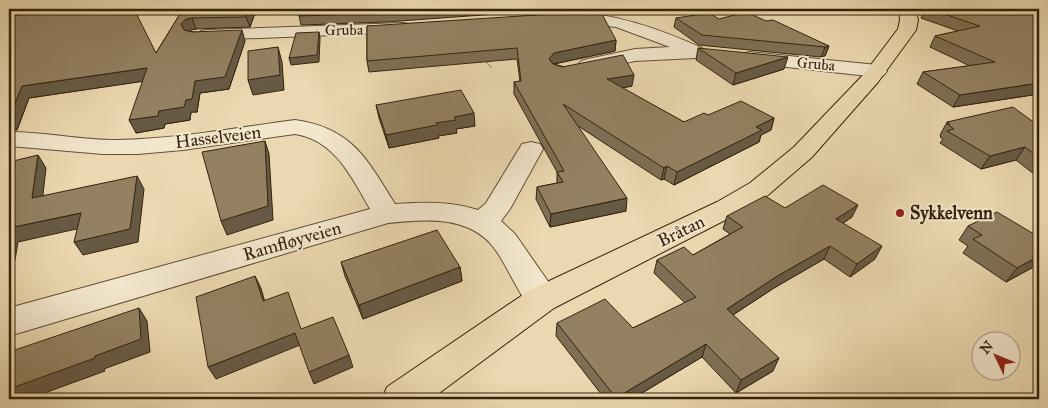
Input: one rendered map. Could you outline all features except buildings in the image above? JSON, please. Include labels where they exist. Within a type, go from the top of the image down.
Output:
[{"type":"main road","name":"Bråtan","points":[[401,399],[542,299],[727,208],[759,189],[803,152],[877,70],[907,30],[909,20],[907,9]]},
{"type":"street","name":"Gruba","points":[[552,17],[598,17],[616,20],[712,54]]},
{"type":"street","name":"Gruba","points":[[196,36],[420,26]]},
{"type":"street","name":"Gruba","points":[[573,68],[633,55],[712,54],[877,70]]},
{"type":"street","name":"Hasselveien","points":[[9,139],[32,138],[114,148],[155,145],[295,127],[311,128],[323,133],[344,149],[358,166],[387,214]]},
{"type":"street","points":[[483,222],[496,209],[532,149]]},
{"type":"street","name":"Ramfløyveien","points":[[9,322],[387,214],[423,210],[450,213],[483,222],[504,240],[530,286],[542,299]]},
{"type":"path","points":[[481,56],[491,67]]},
{"type":"place","name":"Sykkelvenn","points":[[900,213]]}]
